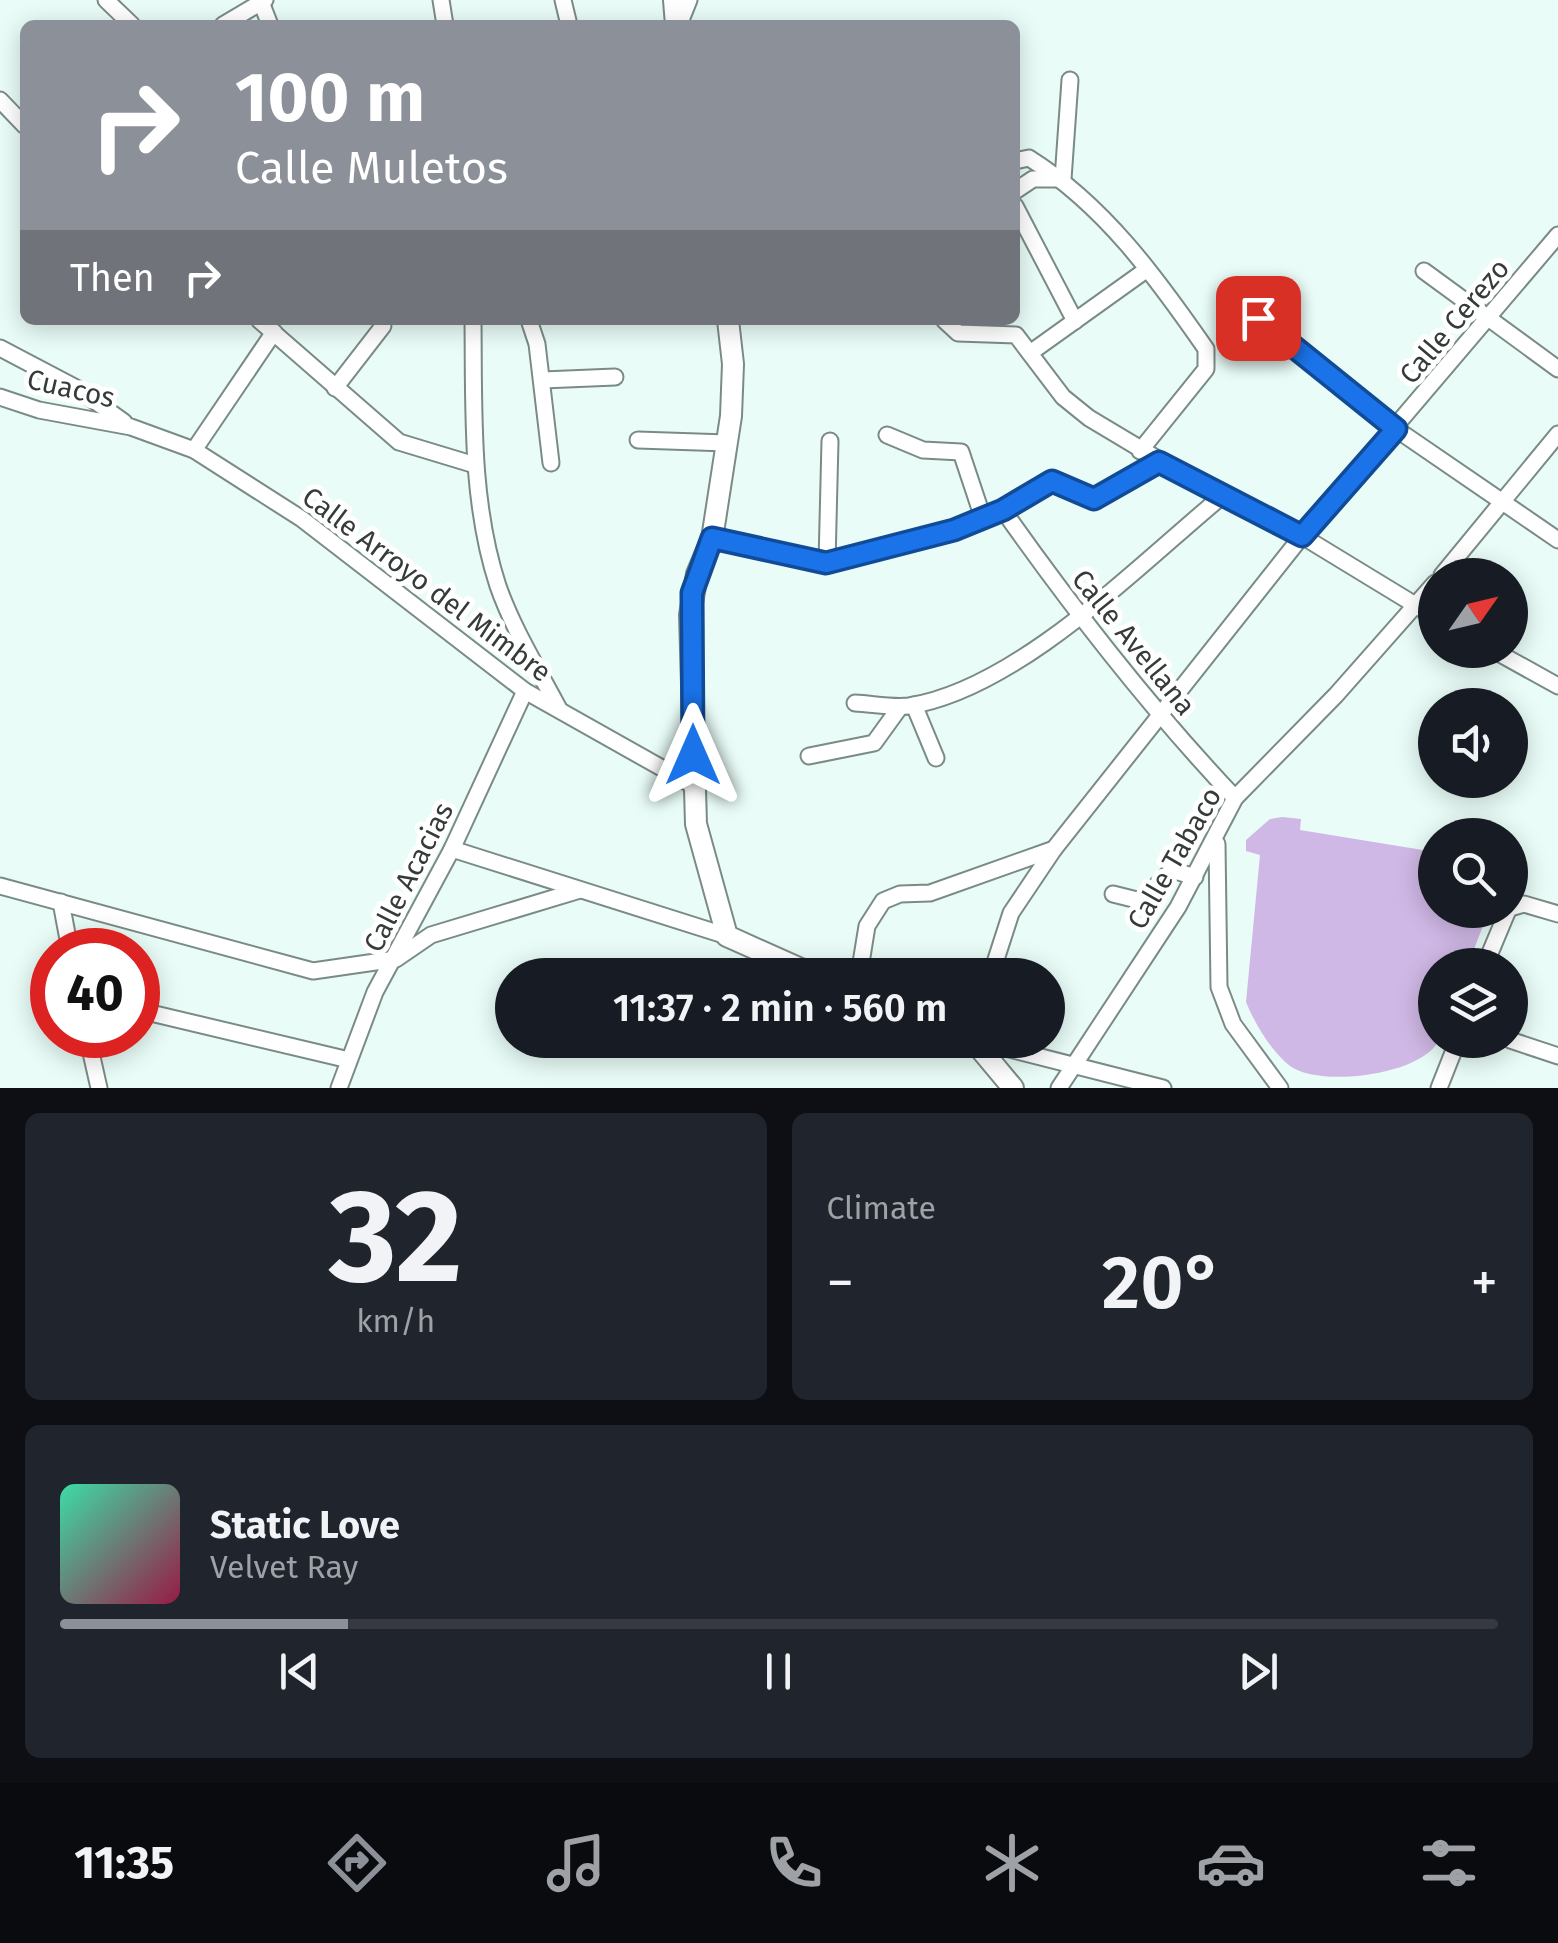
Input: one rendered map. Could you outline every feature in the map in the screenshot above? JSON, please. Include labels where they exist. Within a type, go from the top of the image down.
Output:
[{"type":"street","points":[[106,0],[127,20]]},
{"type":"street","points":[[231,20],[263,1]]},
{"type":"street","points":[[1064,180],[1070,80]]},
{"type":"street","points":[[0,100],[20,117]]},
{"type":"street","points":[[1020,160],[1029,158],[1064,180],[1109,219],[1209,358],[1206,369],[1140,451]]},
{"type":"street","points":[[1020,187],[1033,178],[1064,180]]},
{"type":"street","points":[[1020,216],[1075,322]]},
{"type":"street","name":"Calle Cerezo","points":[[1054,849],[1302,536],[1490,320],[1558,235]]},
{"type":"street","points":[[1030,353],[1146,270]]},
{"type":"street","points":[[1424,271],[1558,369]]},
{"type":"street","points":[[1258,318],[1396,429],[1558,540]]},
{"type":"street","points":[[265,325],[399,442],[475,465]]},
{"type":"street","points":[[472,325],[475,465],[501,594],[561,713]]},
{"type":"street","points":[[530,325],[542,380],[552,463]]},
{"type":"street","points":[[727,936],[702,854],[692,785],[692,593],[712,538],[726,443],[733,364],[729,325]]},
{"type":"street","points":[[949,325],[958,333],[1014,334],[1063,397],[1140,451],[1221,497],[1302,536],[1418,608]]},
{"type":"street","points":[[335,388],[383,326]]},
{"type":"street","points":[[194,450],[274,332]]},
{"type":"street","points":[[0,348],[78,389],[131,428]]},
{"type":"street","points":[[542,380],[615,377]]},
{"type":"street","name":"Cuacos","points":[[0,397],[38,410],[131,428]]},
{"type":"street","name":"Calle Arroyo del Mimbre","points":[[131,428],[194,450],[302,519],[525,690],[692,785]]},
{"type":"street","points":[[1457,558],[1558,434]]},
{"type":"street","points":[[886,435],[924,450],[956,448],[962,454],[983,518]]},
{"type":"street","points":[[638,440],[726,443]]},
{"type":"street","points":[[826,563],[830,441]]},
{"type":"street","points":[[712,538],[826,563],[983,518],[1052,481],[1094,499],[1159,462]]},
{"type":"street","points":[[855,703],[907,706],[968,686],[1026,655],[1221,497]]},
{"type":"street","name":"Calle Avellana","points":[[1003,510],[1078,616],[1159,718],[1235,798]]},
{"type":"street","name":"Calle Tabaco","points":[[1060,1088],[1196,877],[1235,798],[1418,603]]},
{"type":"street","points":[[1526,668],[1558,686]]},
{"type":"street","name":"Calle Acacias","points":[[340,1088],[376,992],[452,849],[525,690]]},
{"type":"street","points":[[810,756],[874,743],[907,706]]},
{"type":"street","points":[[907,706],[936,758]]},
{"type":"street","points":[[1217,840],[1219,987],[1233,1024],[1280,1088]]},
{"type":"street","points":[[452,849],[727,936],[776,958]]},
{"type":"street","points":[[862,958],[867,926],[883,901],[900,894],[930,893],[1054,849]]},
{"type":"street","points":[[997,958],[1011,912],[1054,849]]},
{"type":"street","points":[[1112,894],[1140,901],[1172,870],[1196,877]]},
{"type":"street","points":[[0,886],[313,971],[396,959],[431,935],[580,890]]},
{"type":"street","points":[[61,902],[66,928]]},
{"type":"street","points":[[1528,910],[1558,914]]},
{"type":"street","points":[[160,1015],[349,1060]]},
{"type":"street","points":[[1528,1046],[1558,1056]]},
{"type":"street","points":[[92,1058],[99,1088]]},
{"type":"street","points":[[989,1058],[1013,1088]]},
{"type":"street","points":[[1053,1058],[1163,1088]]},
{"type":"street","points":[[1439,1088],[1451,1058]]},
{"type":"shaded area","points":[[1270,819],[1301,819],[1300,830],[1418,849],[1418,928],[1482,928],[1474,948],[1418,948],[1419,1058],[1413,1062],[1346,1077],[1304,1073],[1283,1060],[1254,1019],[1246,1002],[1260,855],[1246,851],[1246,840]]},
{"type":"route","points":[[693,755],[692,593],[712,538],[826,563],[848,560],[954,530],[1003,510],[1052,481],[1083,498],[1094,499],[1159,462],[1302,536],[1396,429],[1258,318]]}]
